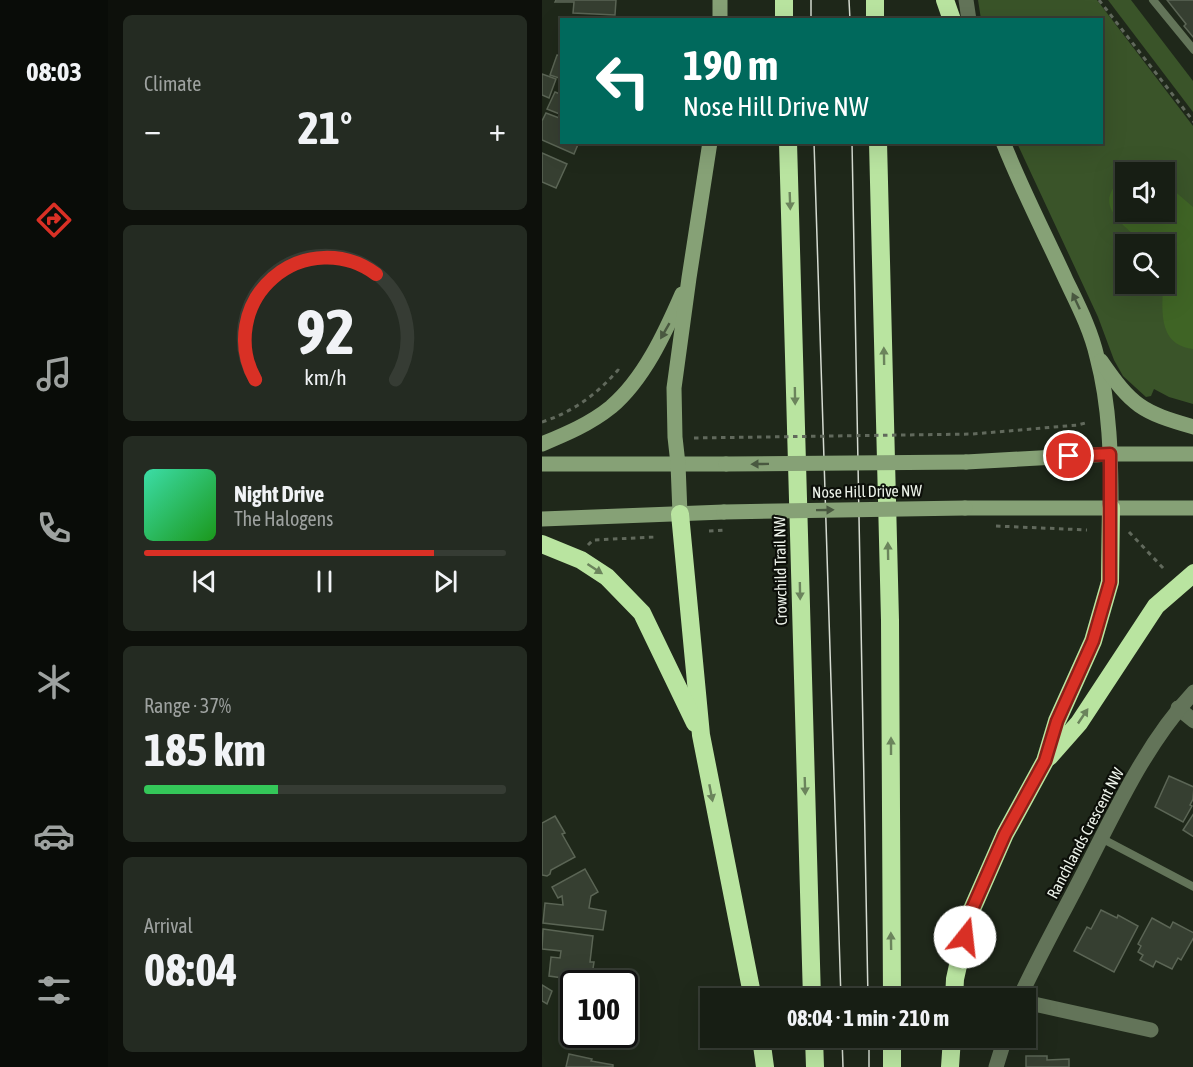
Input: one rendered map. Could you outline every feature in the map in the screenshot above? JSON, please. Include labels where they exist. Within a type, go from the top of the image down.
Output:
[{"type":"highway","points":[[784,0],[784,18]]},
{"type":"highway","points":[[875,0],[875,18]]},
{"type":"highway","points":[[946,0],[951,18]]},
{"type":"highway","name":"Crowchild Trail NW","points":[[788,144],[812,988]]},
{"type":"highway","points":[[878,144],[890,620],[892,988]]},
{"type":"highway","points":[[955,988],[969,916],[1005,834],[1045,761],[1057,721],[1093,641],[1110,582],[1111,508]]},
{"type":"highway","points":[[680,514],[701,735],[751,988]]},
{"type":"highway","points":[[542,544],[581,561],[606,577],[642,613],[701,735]]},
{"type":"highway","points":[[1045,761],[1079,723],[1156,606],[1193,573]]},
{"type":"highway","points":[[762,1048],[765,1067]]},
{"type":"highway","points":[[814,1048],[815,1067]]},
{"type":"highway","points":[[892,1048],[892,1067]]},
{"type":"highway","points":[[950,1067],[951,1048]]},
{"type":"main road","points":[[720,0],[720,18]]},
{"type":"main road","points":[[680,514],[674,388],[710,144]]},
{"type":"main road","points":[[1004,144],[1019,182],[1085,321],[1097,356],[1105,394],[1110,454],[1111,508]]},
{"type":"main road","points":[[542,444],[586,424],[612,406],[633,382],[670,323],[689,278]]},
{"type":"main road","points":[[1097,356],[1121,390],[1143,409],[1168,420],[1193,427]]},
{"type":"main road","name":"Nose Hill Drive NW","points":[[542,464],[966,462],[1110,454],[1193,454]]},
{"type":"main road","name":"Nose Hill Drive NW","points":[[542,519],[724,512],[965,508],[1193,508]]},
{"type":"street","points":[[966,0],[969,18]]},
{"type":"street","name":"Ranchlands Crescent NW","points":[[1025,988],[1101,838],[1157,738],[1178,708],[1193,692]]},
{"type":"street","points":[[1178,708],[1193,720]]},
{"type":"street","points":[[1036,1004],[1151,1030]]},
{"type":"street","points":[[996,1067],[1002,1048]]},
{"type":"lane","points":[[1153,0],[1193,51]]},
{"type":"lane","points":[[1101,838],[1193,888]]},
{"type":"path","points":[[1099,0],[1193,122]]},
{"type":"path","points":[[542,422],[570,411],[587,400],[618,370],[623,374]]},
{"type":"path","points":[[694,438],[973,434],[1078,425],[1089,422]]},
{"type":"path","points":[[985,525],[1087,530]]},
{"type":"path","points":[[702,533],[709,531]]},
{"type":"path","points":[[1127,531],[1166,570]]},
{"type":"path","points":[[587,549],[588,544],[593,540],[656,537]]},
{"type":"shaded area","points":[[978,0],[1097,0],[1193,126],[1193,404],[1169,397],[1154,389],[1151,396],[1146,397],[1123,376],[1114,360],[1098,317],[1017,144],[1103,144],[1103,18],[981,18]]},
{"type":"shaded area","points":[[1108,0],[1131,0],[1193,81],[1193,112]]},
{"type":"shaded area","points":[[1114,187],[1115,216],[1110,205],[1110,196]]},
{"type":"shaded area","points":[[1175,192],[1193,207],[1193,349],[1173,341],[1164,325],[1163,294],[1175,294],[1175,234],[1133,234],[1120,222],[1175,222]]},
{"type":"building","points":[[556,0],[616,0],[615,15],[573,13],[574,2],[555,2]]},
{"type":"building","points":[[1167,0],[1194,0],[1194,38],[1184,26],[1186,24]]},
{"type":"building","points":[[557,55],[560,56],[560,78],[550,75]]},
{"type":"building","points":[[542,74],[556,79],[549,98],[542,95]]},
{"type":"building","points":[[555,92],[560,94],[560,114],[547,109]]},
{"type":"building","points":[[546,113],[560,118],[560,144],[578,144],[574,154],[542,140],[542,121]]},
{"type":"building","points":[[542,153],[567,164],[556,188],[542,182]]},
{"type":"building","points":[[1169,776],[1194,787],[1190,805],[1192,806],[1183,822],[1155,807]]},
{"type":"building","points":[[1194,813],[1194,837],[1183,830]]},
{"type":"building","points":[[555,816],[575,857],[551,870],[547,876],[542,875],[542,823]]},
{"type":"building","points":[[585,869],[598,892],[591,896],[589,908],[606,911],[603,930],[543,923],[545,903],[563,905],[562,896],[558,898],[552,887]]},
{"type":"building","points":[[1101,910],[1117,918],[1118,915],[1138,926],[1114,972],[1074,951],[1087,927],[1091,929]]},
{"type":"building","points":[[1152,918],[1170,928],[1173,922],[1194,933],[1181,960],[1178,958],[1172,969],[1156,961],[1153,967],[1140,960],[1143,955],[1138,952],[1141,946],[1138,944]]},
{"type":"building","points":[[543,929],[593,936],[590,962],[594,962],[593,970],[560,970],[560,978],[549,976],[551,957],[560,958],[561,951],[542,949]]},
{"type":"building","points":[[542,985],[552,991],[547,1004],[542,1001]]},
{"type":"building","points":[[569,1054],[613,1065],[613,1067],[566,1067]]},
{"type":"building","points":[[1026,1056],[1047,1056],[1047,1060],[1069,1059],[1069,1067],[1026,1067]]},
{"type":"tram line","points":[[811,0],[811,18]]},
{"type":"tram line","points":[[849,0],[850,18]]},
{"type":"tram line","points":[[814,144],[841,988]]},
{"type":"tram line","points":[[852,144],[868,988]]},
{"type":"tram line","points":[[842,1048],[843,1067]]},
{"type":"tram line","points":[[869,1048],[869,1067]]},
{"type":"route","points":[[965,937],[969,916],[1005,834],[1045,761],[1057,721],[1093,641],[1110,582],[1110,454],[1069,456]]}]
